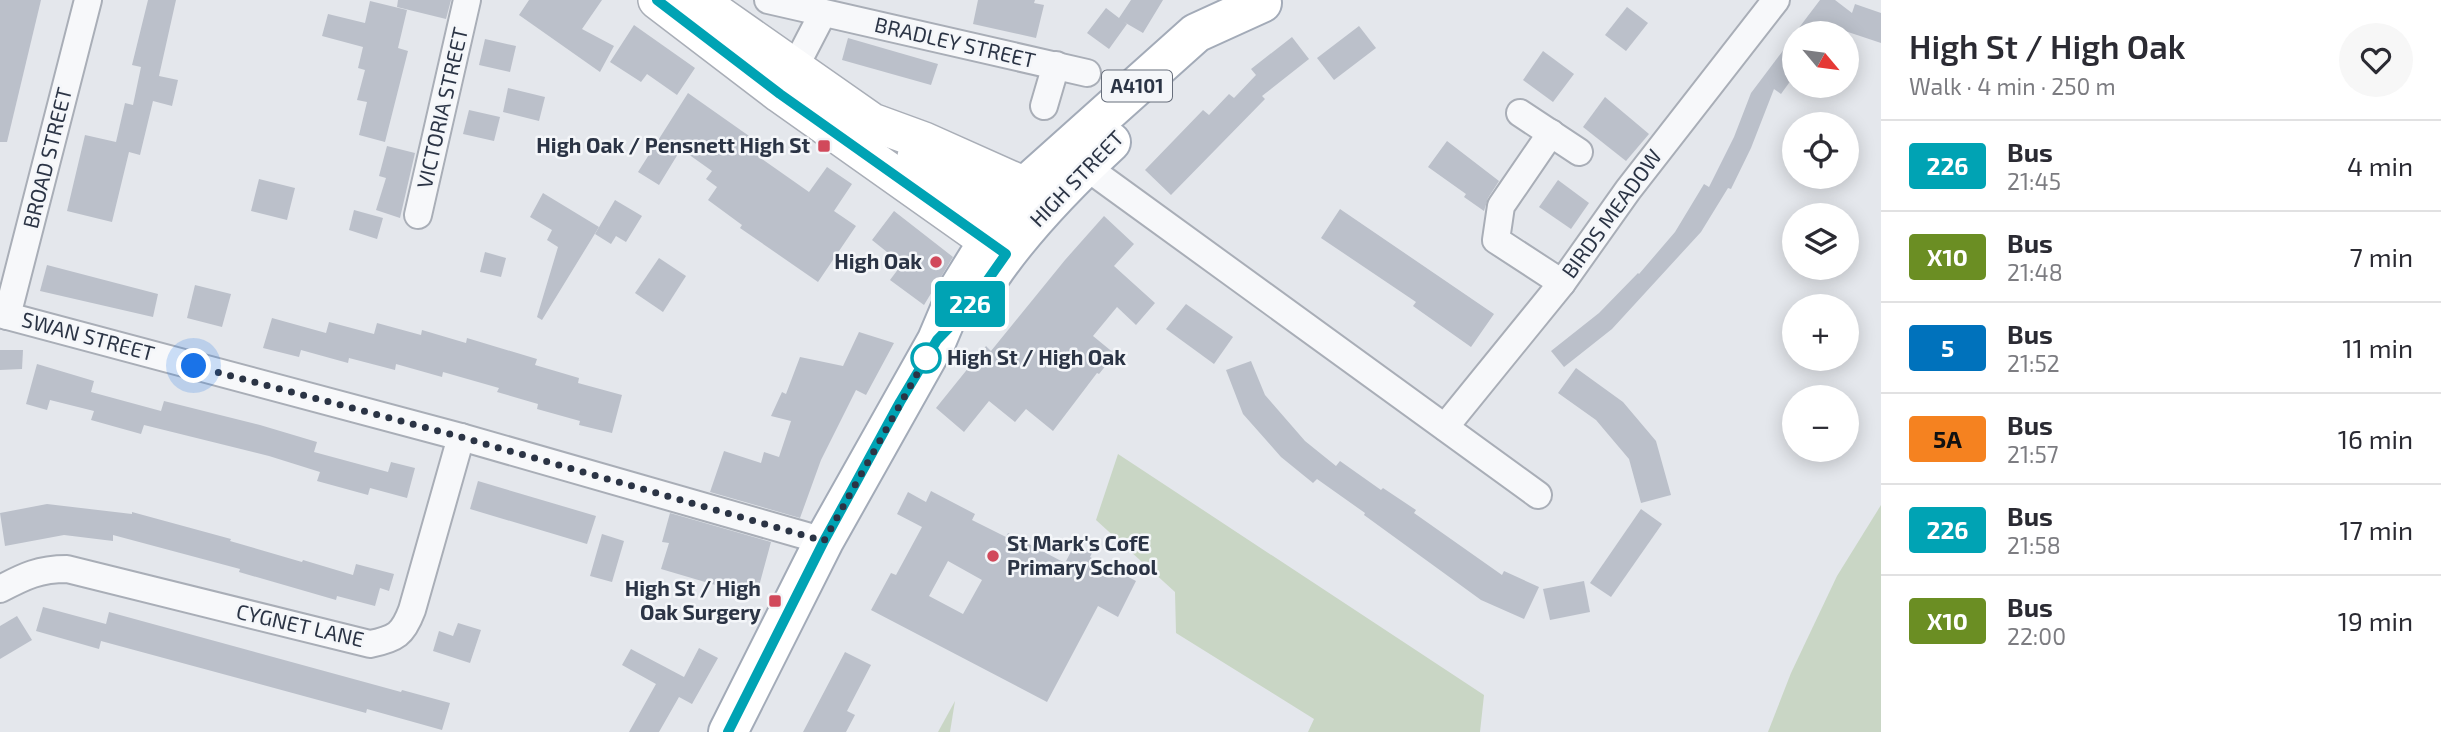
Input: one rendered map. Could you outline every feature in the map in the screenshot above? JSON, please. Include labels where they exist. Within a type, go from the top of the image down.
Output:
[{"type":"main road","name":"HIGH STREET","points":[[1002,239],[1264,2]]},
{"type":"main road","name":"HIGH STREET","points":[[728,732],[824,541],[937,340],[968,308],[1025,186],[1196,33],[1264,2]]},
{"type":"main road","points":[[679,5],[788,81],[1002,239]]},
{"type":"main road","points":[[788,81],[872,122],[924,141],[1025,186]]},
{"type":"main road","points":[[872,122],[884,136],[1002,239]]},
{"type":"street","name":"BROAD STREET","points":[[4,315],[88,0]]},
{"type":"street","name":"VICTORIA STREET","points":[[418,215],[467,0]]},
{"type":"street","name":"BRADLEY STREET","points":[[768,0],[1087,73]]},
{"type":"street","name":"BIRDS MEADOW","points":[[1445,427],[1562,283],[1628,190],[1776,0]]},
{"type":"street","points":[[788,81],[822,13]]},
{"type":"street","points":[[1044,106],[1056,65]]},
{"type":"street","points":[[1520,113],[1579,152]]},
{"type":"street","points":[[1551,133],[1501,206],[1496,240],[1562,283]]},
{"type":"street","points":[[1085,166],[1538,495]]},
{"type":"street","name":"SWAN STREET","points":[[4,315],[461,437],[824,541]]},
{"type":"street","name":"CYGNET LANE","points":[[0,589],[46,569],[67,569],[370,644],[385,641],[396,637],[406,627],[409,619],[461,437]]},
{"type":"green space","points":[[1118,454],[1484,695],[1480,732],[1308,732],[1314,719],[1176,633],[1175,592],[1096,520]]},
{"type":"green space","points":[[1881,505],[1881,732],[1768,732],[1791,673],[1837,576]]},
{"type":"green space","points":[[955,701],[950,732],[938,732]]},
{"type":"building","points":[[0,0],[41,0],[7,142],[0,142]]},
{"type":"building","points":[[148,0],[176,0],[159,76],[178,80],[172,106],[153,101],[140,155],[129,152],[112,222],[67,211],[85,135],[116,142],[125,103],[133,105],[141,67],[132,65]]},
{"type":"building","points":[[398,0],[451,0],[446,19],[397,7]]},
{"type":"building","points":[[529,0],[602,0],[582,29],[614,46],[600,72],[519,15]]},
{"type":"building","points":[[978,0],[1035,0],[1034,3],[1044,5],[1036,38],[973,24]]},
{"type":"building","points":[[1131,0],[1163,0],[1143,33],[1124,22],[1127,24],[1109,49],[1087,33],[1106,8],[1119,18]]},
{"type":"building","points":[[1820,0],[1835,0],[1852,13],[1855,4],[1881,13],[1881,43],[1859,36],[1859,21],[1804,21]]},
{"type":"building","points":[[370,1],[407,10],[398,48],[408,51],[385,142],[359,135],[367,102],[357,100],[365,70],[358,68],[363,47],[322,36],[328,14],[365,23]]},
{"type":"building","points":[[1627,7],[1648,23],[1626,51],[1605,35]]},
{"type":"building","points":[[634,25],[695,68],[677,95],[647,74],[641,82],[610,62]]},
{"type":"building","points":[[1359,26],[1376,48],[1334,80],[1317,58]]},
{"type":"building","points":[[1292,37],[1309,59],[1262,96],[1265,99],[1171,195],[1145,170],[1203,110],[1209,115],[1229,94],[1234,98],[1256,75],[1251,69]]},
{"type":"building","points":[[848,38],[938,64],[931,85],[842,60]]},
{"type":"building","points":[[485,39],[516,46],[510,72],[479,65]]},
{"type":"building","points":[[1543,51],[1574,74],[1553,102],[1523,80]]},
{"type":"building","points":[[1782,52],[1782,93],[1774,89],[1751,148],[1731,189],[1728,188],[1701,232],[1612,329],[1564,367],[1551,351],[1599,313],[1639,274],[1675,232],[1704,184],[1709,187],[1734,137],[1751,93]]},
{"type":"building","points":[[508,88],[545,97],[539,121],[503,112]]},
{"type":"building","points":[[688,93],[769,150],[762,159],[809,192],[827,167],[852,184],[834,211],[856,226],[818,282],[740,228],[742,225],[708,200],[717,187],[706,179],[712,171],[681,149],[659,185],[638,172]]},
{"type":"building","points":[[1605,97],[1649,134],[1626,161],[1583,127]]},
{"type":"building","points":[[469,110],[500,117],[494,141],[463,134]]},
{"type":"building","points":[[1447,141],[1499,181],[1488,198],[1484,211],[1464,197],[1466,194],[1428,167]]},
{"type":"building","points":[[387,146],[415,153],[400,218],[376,210],[386,178],[379,176]]},
{"type":"building","points":[[259,179],[295,188],[287,220],[251,211]]},
{"type":"building","points":[[1558,180],[1589,203],[1571,229],[1539,207]]},
{"type":"building","points":[[543,193],[599,227],[542,320],[537,317],[558,247],[547,240],[552,230],[530,217]]},
{"type":"building","points":[[615,200],[642,216],[626,242],[616,236],[611,244],[595,234]]},
{"type":"building","points":[[1340,209],[1494,314],[1471,347],[1413,306],[1416,302],[1321,238]]},
{"type":"building","points":[[354,210],[383,218],[377,239],[349,230]]},
{"type":"building","points":[[894,211],[953,257],[924,305],[890,280],[902,264],[872,240]]},
{"type":"building","points":[[1104,216],[1134,244],[1114,266],[1155,303],[1136,325],[1117,307],[1093,336],[1115,354],[1099,374],[1097,373],[1053,431],[1026,409],[1015,422],[989,401],[964,432],[936,408],[986,346],[991,351]]},
{"type":"building","points":[[485,252],[506,258],[501,277],[480,272]]},
{"type":"building","points":[[659,258],[686,276],[663,312],[635,293]]},
{"type":"building","points":[[47,265],[158,294],[153,317],[40,291]]},
{"type":"building","points":[[195,285],[231,294],[222,327],[187,318]]},
{"type":"building","points":[[1186,304],[1233,337],[1214,364],[1166,329]]},
{"type":"building","points":[[272,318],[326,333],[329,322],[374,334],[377,323],[421,335],[422,330],[466,343],[467,338],[537,359],[535,365],[579,378],[578,383],[622,395],[612,433],[579,425],[580,421],[537,409],[538,404],[497,392],[499,388],[443,372],[442,377],[396,364],[395,370],[349,358],[348,363],[301,350],[299,357],[263,348]]},
{"type":"building","points":[[859,332],[894,343],[866,395],[856,390],[821,460],[800,518],[710,492],[724,451],[761,463],[764,452],[779,457],[791,421],[771,416],[782,392],[786,394],[800,357],[843,366]]},
{"type":"building","points":[[0,350],[23,350],[22,369],[0,370]]},
{"type":"building","points":[[1251,361],[1265,395],[1305,441],[1336,466],[1340,461],[1381,490],[1383,488],[1502,575],[1504,571],[1539,587],[1524,619],[1481,600],[1364,515],[1365,513],[1317,479],[1313,483],[1281,457],[1243,414],[1226,370]]},
{"type":"building","points":[[37,364],[94,381],[91,392],[161,411],[164,401],[260,425],[317,442],[314,452],[388,472],[391,462],[415,468],[407,498],[370,488],[368,495],[317,481],[320,472],[269,456],[144,425],[141,434],[91,420],[94,411],[50,400],[47,410],[26,404]]},
{"type":"building","points":[[1576,368],[1623,402],[1656,441],[1671,495],[1641,503],[1629,459],[1596,420],[1558,393]]},
{"type":"building","points":[[478,481],[596,516],[587,544],[470,509]]},
{"type":"building","points":[[931,491],[975,514],[972,520],[1006,537],[1008,533],[1065,563],[1075,544],[1092,553],[1090,557],[1136,581],[1118,617],[1098,606],[1047,702],[871,610],[891,573],[896,575],[922,527],[897,514],[908,492],[926,502]],"holes":[[[948,561],[982,580],[963,614],[929,596]]]},
{"type":"building","points":[[47,504],[132,512],[353,575],[356,564],[394,574],[389,591],[380,588],[375,606],[337,596],[336,600],[239,572],[240,569],[113,535],[113,541],[64,535],[5,546],[0,513]]},
{"type":"building","points":[[1641,509],[1662,524],[1611,597],[1590,583]]},
{"type":"building","points":[[670,513],[771,542],[756,597],[661,569],[669,543],[662,542]]},
{"type":"building","points":[[602,534],[624,541],[612,582],[590,576]]},
{"type":"building","points":[[1584,581],[1590,612],[1550,620],[1543,589]]},
{"type":"building","points":[[43,607],[106,624],[109,612],[450,703],[442,730],[367,709],[366,713],[101,641],[99,649],[36,631]]},
{"type":"building","points":[[17,616],[32,640],[0,659],[0,626]]},
{"type":"building","points":[[458,623],[481,630],[470,663],[433,651],[439,631],[453,636]]},
{"type":"building","points":[[699,648],[718,658],[692,704],[679,697],[659,732],[629,732],[656,684],[622,665],[631,649],[684,677]]},
{"type":"building","points":[[845,652],[871,665],[847,711],[855,715],[846,732],[803,732]]},
{"type":"bus line","name":"226","points":[[657,0],[780,94],[1006,254],[968,308],[937,340],[900,402],[824,541],[728,732]]},
{"type":"place","name":"High Oak / Pensnett High St","points":[[824,146]]},
{"type":"place","name":"High Oak","points":[[936,262]]},
{"type":"place","name":"High St / High Oak","points":[[926,358]]},
{"type":"place","name":"St Mark's CofE Primary School","points":[[993,556]]},
{"type":"place","name":"High St / High Oak Surgery","points":[[775,601]]},
{"type":"route","points":[[194,366],[461,437],[824,541],[926,358]]}]
